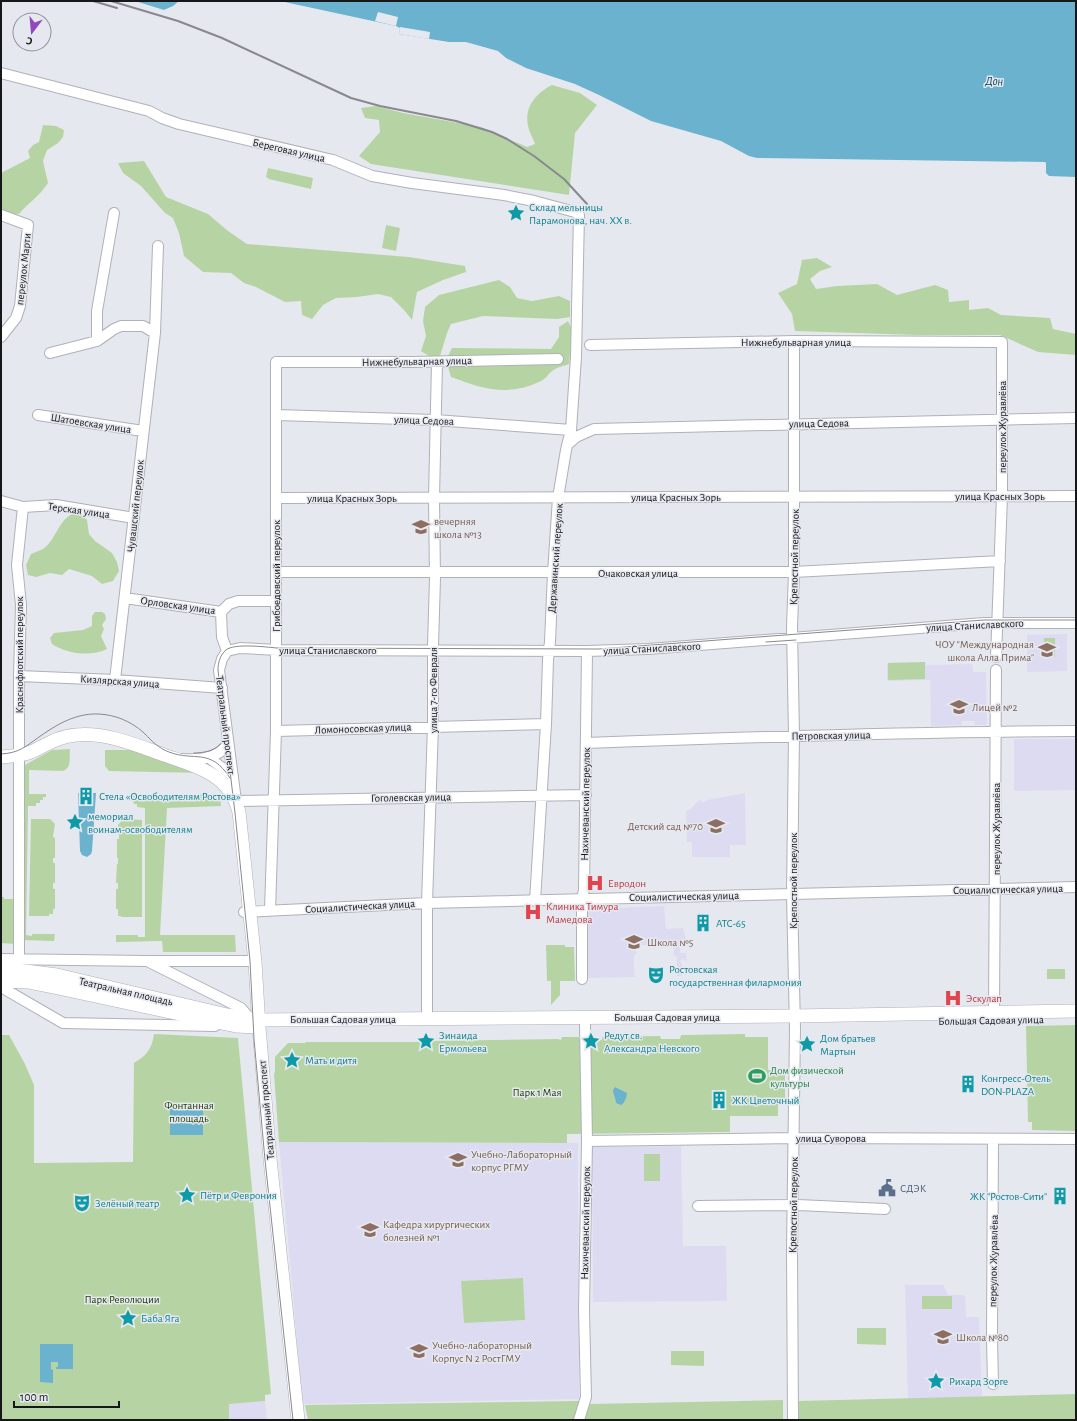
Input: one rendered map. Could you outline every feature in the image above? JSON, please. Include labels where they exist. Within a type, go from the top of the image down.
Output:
[{"type":"main road","points":[[1,757],[19,756],[53,740],[75,735],[87,734],[114,739],[198,767],[215,776],[228,788],[236,801]]},
{"type":"main road","name":"Театральный проспект","points":[[236,801],[239,812],[247,911],[248,961],[298,1420]]},
{"type":"main road","name":"Театральный проспект","points":[[247,911],[255,962],[255,1024],[262,1159],[291,1420]]},
{"type":"main road","name":"Театральная площадь","points":[[1,968],[57,975],[255,1024]]},
{"type":"main road","name":"Театральная площадь","points":[[1,980],[28,982],[236,1026],[255,1024]]},
{"type":"main road","name":"Большая Садовая улица","points":[[255,1024],[585,1025],[794,1020],[994,1012],[1076,1011]]},
{"type":"main road","name":"Большая Садовая улица","points":[[255,1024],[427,1019],[794,1020],[1076,1018]]},
{"type":"street","name":"Береговая улица","points":[[1,73],[150,111],[162,118],[179,124],[333,160],[372,176],[534,201],[574,212],[579,215]]},
{"type":"street","points":[[97,341],[97,311],[114,213]]},
{"type":"street","name":"переулок Марти","points":[[1,215],[28,225],[20,306],[16,318],[1,337]]},
{"type":"street","name":"Державинский переулок","points":[[535,901],[546,724],[548,651],[550,641],[558,498],[566,446],[571,430],[576,357],[579,215]]},
{"type":"street","name":"Чувашский переулок","points":[[115,680],[155,333],[158,246]]},
{"type":"street","points":[[50,353],[97,341],[121,326],[143,326],[155,333]]},
{"type":"street","name":"Нижнебульварная улица","points":[[590,345],[794,341],[1002,342]]},
{"type":"street","name":"Крепостной переулок","points":[[793,1420],[794,1020],[792,894],[794,736],[792,638],[794,572],[794,341]]},
{"type":"street","name":"переулок Журавлёва","points":[[996,657],[1002,496],[1002,342]]},
{"type":"street","name":"Нижнебульварная улица","points":[[276,362],[437,362],[558,359]]},
{"type":"street","name":"Грибоедовский переулок","points":[[270,910],[277,650],[276,362]]},
{"type":"street","name":"улица 7-го Февраля","points":[[427,1019],[427,903],[433,726],[435,572],[434,498],[437,362]]},
{"type":"street","name":"Шатоевская улица","points":[[38,415],[143,431]]},
{"type":"street","name":"улица Седова","points":[[277,416],[435,420],[571,430]]},
{"type":"street","name":"улица Седова","points":[[566,446],[576,437],[594,429],[1076,418]]},
{"type":"street","name":"улица Красных Зорь","points":[[276,498],[1076,496]]},
{"type":"street","name":"Терская улица","points":[[1,501],[23,507],[56,505],[134,518]]},
{"type":"street","name":"Краснофлотский переулок","points":[[19,959],[19,676],[21,605],[16,565],[23,507]]},
{"type":"street","name":"Очаковская улица","points":[[276,572],[794,572],[1000,561]]},
{"type":"street","name":"Орловская улица","points":[[124,598],[221,612],[229,604],[238,602],[276,601]]},
{"type":"street","points":[[221,612],[222,638],[228,651]]},
{"type":"street","name":"улица Станиславского","points":[[228,651],[240,648],[277,650],[433,651],[588,651],[648,649],[984,623],[1076,622]]},
{"type":"street","name":"Театральный проспект","points":[[228,651],[222,659],[220,666],[236,801]]},
{"type":"street","name":"Нахичеванский переулок","points":[[582,979],[582,899],[584,890],[588,651]]},
{"type":"street","name":"переулок Журавлёва","points":[[994,1012],[996,889],[996,670]]},
{"type":"street","name":"Кизлярская улица","points":[[19,676],[115,680],[222,688]]},
{"type":"street","name":"Ломоносовская улица","points":[[276,731],[546,724]]},
{"type":"street","name":"Петровская улица","points":[[586,743],[996,731],[1076,731]]},
{"type":"street","points":[[174,758],[198,759],[208,757],[221,752],[228,743]]},
{"type":"street","points":[[208,757],[233,776]]},
{"type":"street","name":"Гоголевская улица","points":[[236,801],[586,795]]},
{"type":"street","name":"Социалистическая улица","points":[[247,911],[427,903],[1076,887]]},
{"type":"street","name":"Театральная площадь","points":[[1,959],[248,961]]},
{"type":"street","name":"Театральная площадь","points":[[147,961],[241,1008],[255,1024]]},
{"type":"street","name":"Театральная площадь","points":[[1,987],[63,1023],[236,1026]]},
{"type":"street","name":"Нахичеванский переулок","points":[[579,1420],[586,1397],[584,1265],[586,1141],[585,1025]]},
{"type":"street","name":"улица Суворова","points":[[586,1141],[794,1138],[1076,1139]]},
{"type":"street","name":"переулок Журавлёва","points":[[993,1139],[993,1384]]},
{"type":"street","points":[[698,1206],[793,1205],[885,1209]]},
{"type":"shaded area","name":"ЧОУ \"Международная школа Алла Прима\"","points":[[1067,634],[1067,671],[1027,672],[1027,635]]},
{"type":"shaded area","name":"Лицей №2","points":[[926,662],[926,665],[972,664],[973,672],[986,672],[987,725],[975,725],[975,721],[962,721],[962,725],[931,726],[930,680],[887,681],[887,663]]},
{"type":"shaded area","points":[[1014,739],[1076,739],[1076,790],[1014,791]]},
{"type":"shaded area","name":"Детский сад №70","points":[[745,793],[746,845],[730,845],[730,857],[692,857],[692,842],[687,842],[686,811],[691,809],[702,799],[702,803],[708,800]]},
{"type":"shaded area","name":"Школа №5","points":[[664,906],[666,929],[683,928],[686,940],[680,940],[680,953],[686,953],[687,962],[683,959],[680,961],[682,965],[682,976],[677,976],[677,957],[674,956],[674,945],[640,945],[636,948],[636,955],[634,955],[635,977],[588,978],[587,909]]},
{"type":"shaded area","points":[[279,1142],[578,1143],[579,1399],[302,1404]]},
{"type":"shaded area","points":[[681,1146],[683,1246],[726,1246],[727,1301],[593,1302],[592,1147]]},
{"type":"shaded area","name":"Школа №80","points":[[905,1285],[943,1285],[948,1295],[965,1296],[966,1317],[979,1317],[982,1397],[908,1399]]},
{"type":"shaded area","points":[[265,1401],[267,1420],[229,1420],[228,1404]]},
{"type":"green space","points":[[552,85],[580,93],[597,105],[575,133],[569,195],[371,164],[359,156],[380,132],[379,120],[365,118],[361,108],[376,106],[403,113],[481,127],[527,147],[535,144],[529,130],[527,119],[532,101],[546,88]]},
{"type":"green space","points":[[43,125],[56,126],[64,130],[63,137],[58,143],[47,150],[43,161],[48,183],[19,214],[7,214],[1,211],[1,173],[30,158],[28,151],[33,145],[39,142]]},
{"type":"green space","points":[[144,161],[166,197],[208,214],[228,231],[247,244],[409,257],[465,266],[466,272],[443,280],[417,292],[412,320],[391,297],[378,294],[336,298],[323,305],[312,319],[302,315],[301,301],[285,302],[256,287],[244,283],[231,273],[203,272],[184,256],[179,233],[173,218],[165,213],[141,186],[123,173],[118,163]]},
{"type":"green space","points":[[268,168],[313,178],[311,189],[269,179],[266,177]]},
{"type":"green space","points":[[386,225],[400,228],[396,251],[382,248]]},
{"type":"green space","points":[[817,258],[832,267],[820,271],[810,279],[816,289],[837,286],[877,284],[897,295],[935,285],[948,290],[949,302],[969,300],[969,310],[988,308],[1001,315],[1050,318],[1053,329],[1076,334],[1076,355],[1038,352],[1000,335],[917,335],[795,331],[792,314],[778,293],[797,284],[802,260]]},
{"type":"green space","points":[[499,280],[510,287],[517,298],[532,301],[559,296],[570,301],[570,317],[557,319],[483,316],[451,324],[440,356],[429,356],[421,351],[426,336],[423,321],[425,307],[439,295]]},
{"type":"green space","points":[[568,321],[572,330],[569,364],[554,370],[541,381],[518,389],[496,390],[474,385],[451,377],[446,360],[452,348],[551,349],[559,337],[559,327]]},
{"type":"green space","points":[[72,514],[83,516],[87,520],[89,534],[95,541],[112,553],[117,562],[119,571],[113,581],[102,584],[92,576],[69,569],[62,575],[50,573],[36,577],[28,575],[26,565],[31,554],[43,549],[51,541],[63,521]]},
{"type":"green space","points":[[95,612],[102,612],[105,614],[106,619],[102,625],[104,629],[101,636],[107,649],[87,654],[65,650],[52,644],[50,638],[54,633],[83,630],[92,626],[92,616]]},
{"type":"green space","points":[[1044,638],[1055,638],[1055,657],[1044,657]]},
{"type":"green space","points":[[925,662],[925,679],[888,680],[888,663]]},
{"type":"green space","points":[[70,749],[70,762],[66,770],[29,770],[29,794],[46,794],[46,797],[43,797],[43,800],[40,800],[40,803],[36,803],[36,806],[28,806],[26,935],[32,936],[32,934],[55,934],[54,941],[22,940],[23,794],[25,793],[25,765],[52,750]]},
{"type":"green space","points":[[105,750],[131,750],[202,773],[109,771],[105,766]]},
{"type":"green space","points":[[220,794],[221,806],[167,808],[160,935],[235,935],[236,952],[163,952],[162,941],[116,942],[116,935],[138,935],[138,937],[145,937],[145,808],[137,807],[137,804],[130,801],[130,798],[127,798],[127,795]]},
{"type":"green space","points":[[31,819],[50,819],[55,824],[53,837],[55,838],[55,858],[53,858],[53,863],[55,863],[55,883],[53,883],[53,889],[55,889],[55,909],[53,909],[53,914],[49,914],[49,916],[29,916]]},
{"type":"green space","points":[[122,820],[142,820],[142,917],[121,917],[118,916],[118,909],[116,909],[116,889],[118,889],[118,883],[116,883],[118,864],[117,839],[119,839],[119,832],[117,832],[118,825]]},
{"type":"green space","points":[[1,897],[4,897],[4,899],[15,899],[15,944],[1,943]]},
{"type":"green space","points":[[546,945],[565,945],[565,947],[574,947],[575,981],[560,981],[560,995],[551,1005],[551,981],[547,981]]},
{"type":"green space","points":[[1047,969],[1065,969],[1065,979],[1047,979]]},
{"type":"green space","points":[[1076,1025],[1076,1131],[1032,1130],[1032,1122],[1028,1122],[1026,1026]]},
{"type":"green space","name":"Парк Революции","points":[[154,1034],[238,1038],[271,1394],[265,1395],[265,1401],[229,1404],[229,1420],[1,1420],[1,1035],[9,1035],[25,1064],[34,1085],[34,1163],[133,1162],[134,1063],[148,1052],[152,1044]]},
{"type":"green space","name":"Парк 1 Мая","points":[[745,1034],[745,1037],[768,1037],[768,1070],[785,1070],[785,1102],[778,1102],[778,1116],[730,1116],[730,1132],[567,1134],[567,1143],[279,1142],[274,1074],[275,1057],[288,1043],[561,1040],[562,1037],[579,1037],[580,1040],[602,1040],[602,1037],[660,1036],[661,1039],[680,1039],[681,1035]]},
{"type":"green space","points":[[644,1154],[660,1154],[660,1181],[644,1181]]},
{"type":"green space","points":[[523,1278],[525,1320],[464,1323],[461,1281]]},
{"type":"green space","points":[[922,1296],[952,1296],[952,1309],[922,1309]]},
{"type":"green space","points":[[857,1328],[886,1328],[886,1345],[857,1344]]},
{"type":"green space","points":[[671,1351],[704,1351],[704,1366],[671,1365]]},
{"type":"green space","points":[[1076,1394],[1076,1420],[799,1420],[799,1401]]},
{"type":"green space","points":[[783,1400],[783,1420],[308,1420],[305,1405],[578,1401],[590,1404]]},
{"type":"water","points":[[135,1],[179,1],[173,6],[164,10]]},
{"type":"water","name":"Дон","points":[[280,1],[1076,1],[1076,177],[1049,176],[1046,173],[1045,162],[757,158],[749,156],[721,141],[651,121],[575,84],[526,68],[506,58],[498,51],[466,42],[449,42],[399,34],[400,28],[396,26]]},
{"type":"water","points":[[78,793],[84,793],[84,799],[89,799],[89,793],[96,793],[92,851],[87,857],[82,855],[80,851]]},
{"type":"water","points":[[615,1087],[627,1093],[625,1100],[621,1105],[616,1103],[613,1090]]},
{"type":"water","points":[[170,1103],[203,1103],[203,1135],[170,1135]]},
{"type":"water","points":[[40,1344],[73,1344],[73,1369],[56,1369],[56,1367],[58,1367],[58,1362],[51,1362],[51,1369],[53,1370],[53,1383],[40,1382]]},
{"type":"pier","points":[[378,12],[398,17],[396,26],[375,21]]},
{"type":"pier","points":[[400,27],[430,32],[429,39],[399,34]]},
{"type":"tram line","points":[[293,1420],[265,1160],[254,1039],[250,961],[235,813],[218,670],[218,665],[222,654],[230,648],[243,646],[277,648],[599,649],[984,620],[1076,620]]},
{"type":"tram line","points":[[766,642],[796,640]]},
{"type":"tram line","points":[[1,754],[22,749],[57,725],[75,717],[95,714],[105,715],[120,718],[131,724],[142,731],[156,744],[169,752],[178,755],[202,757],[216,762],[223,768],[230,778]]},
{"type":"tram line","points":[[194,753],[209,751],[217,747],[221,744],[225,735]]},
{"type":"railway","points":[[93,1],[117,8]]},
{"type":"railway","points":[[111,1],[178,21],[222,38],[351,98],[380,106],[456,121],[492,132],[507,139],[534,156],[564,179],[587,204]]},
{"type":"place","name":"Склад мельницы Парамонова, нач. XX в.","points":[[516,213]]},
{"type":"place","name":"вечерняя школа №13","points":[[421,527]]},
{"type":"place","name":"ЧОУ \"Международная школа Алла Прима\"","points":[[1047,650]]},
{"type":"place","name":"Лицей №2","points":[[959,707]]},
{"type":"place","name":"Стела «Освободителям Ростова»","points":[[86,796]]},
{"type":"place","name":"мемориал воинам-освободителям","points":[[75,822]]},
{"type":"place","name":"Детский сад №70","points":[[716,826]]},
{"type":"place","name":"Евродон","points":[[595,883]]},
{"type":"place","name":"Клиника Тимура Мамедова","points":[[533,912]]},
{"type":"place","name":"АТС-65","points":[[703,923]]},
{"type":"place","name":"Школа №5","points":[[634,942]]},
{"type":"place","name":"Ростовская государственная филармония","points":[[656,975]]},
{"type":"place","name":"Эскулап","points":[[953,998]]},
{"type":"place","name":"Зинаида Ермольева","points":[[426,1041]]},
{"type":"place","name":"Редут св. Александра Невского","points":[[591,1041]]},
{"type":"place","name":"Дом братьев Мартын","points":[[807,1044]]},
{"type":"place","name":"Мать и дитя","points":[[292,1060]]},
{"type":"place","name":"Дом физической культуры","points":[[757,1076]]},
{"type":"place","name":"Конгресс-Отель DON-PLAZA","points":[[968,1084]]},
{"type":"place","name":"ЖК Цветочный","points":[[719,1100]]},
{"type":"place","name":"Учебно-Лабораторный корпус РГМУ","points":[[458,1160]]},
{"type":"place","name":"СДЭК","points":[[887,1188]]},
{"type":"place","name":"Пётр и Феврония","points":[[187,1195]]},
{"type":"place","name":"ЖК \"Ростов-Сити\"","points":[[1060,1196]]},
{"type":"place","name":"Зелёный театр","points":[[82,1203]]},
{"type":"place","name":"Кафедра хирургических болезней №1","points":[[370,1230]]},
{"type":"place","name":"Баба Яга","points":[[128,1318]]},
{"type":"place","name":"Школа №80","points":[[943,1337]]},
{"type":"place","name":"Учебно-лабораторный Корпус N 2 РостГМУ","points":[[419,1351]]},
{"type":"place","name":"Рихард Зорге","points":[[936,1381]]},
{"type":"park label","name":"Фонтанная площадь","points":[[189,1111]]}]
